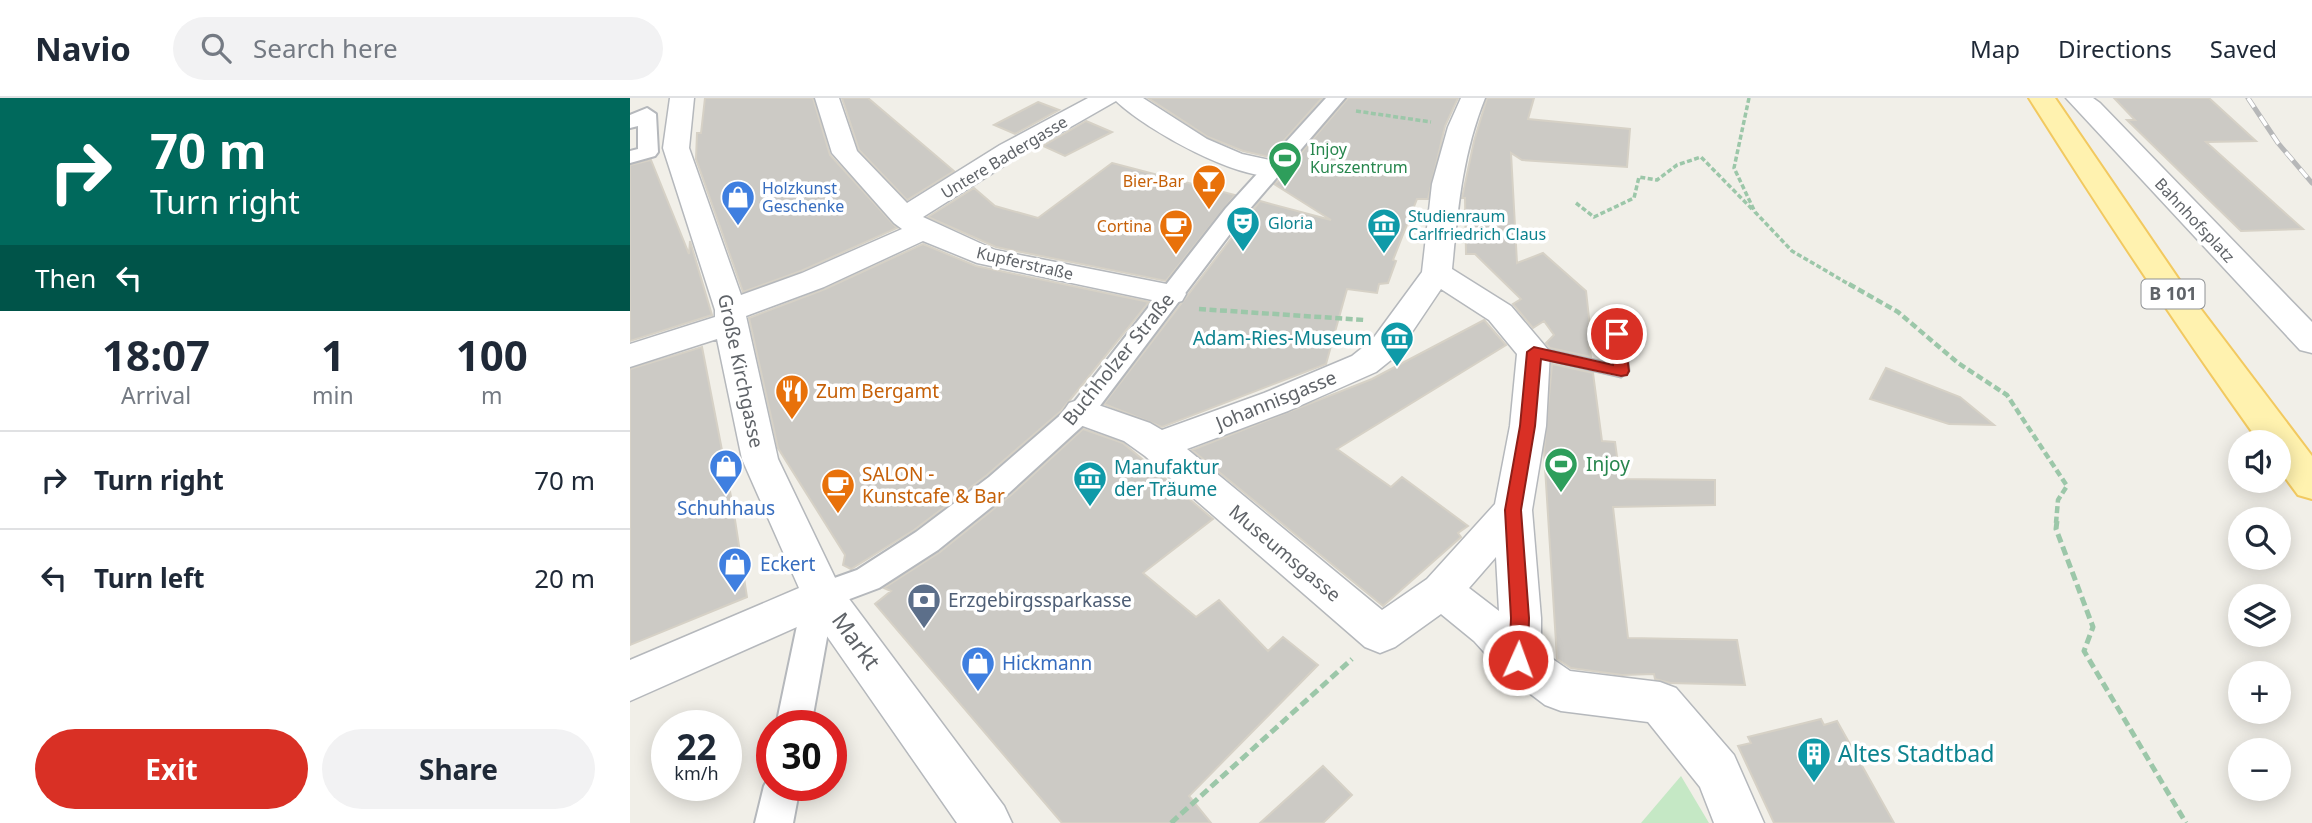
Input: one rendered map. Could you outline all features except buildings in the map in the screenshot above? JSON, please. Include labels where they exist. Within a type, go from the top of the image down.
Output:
[{"type":"main road","name":"B 101","points":[[2042,98],[2181,306],[2261,419],[2312,484]]},
{"type":"street","name":"Große Kirchgasse","points":[[682,98],[676,148],[730,316],[760,459],[818,608]]},
{"type":"street","name":"Kupferstraße","points":[[827,98],[845,153],[914,223],[987,257],[1168,299]]},
{"type":"street","name":"Untere Badergasse","points":[[630,356],[813,280],[914,223],[1009,151],[1106,98]]},
{"type":"street","points":[[1126,98],[1198,144],[1234,160],[1274,169]]},
{"type":"street","name":"Buchholzer Straße","points":[[818,608],[926,541],[999,485],[1080,412],[1234,213],[1336,98]]},
{"type":"street","points":[[1473,98],[1461,127],[1446,184],[1437,274],[1500,313],[1534,352],[1528,426],[1513,510],[1520,618],[1518,660]]},
{"type":"street","name":"Bahnhofsplatz","points":[[2085,101],[2312,342]]},
{"type":"street","points":[[630,122],[647,114],[648,152],[630,157]]},
{"type":"street","name":"Johannisgasse","points":[[1158,446],[1276,402],[1364,364],[1384,348],[1437,274]]},
{"type":"street","points":[[1080,412],[1137,432],[1158,446]]},
{"type":"street","name":"Museumsgasse","points":[[1158,446],[1380,634]]},
{"type":"street","points":[[1380,634],[1442,591],[1513,510]]},
{"type":"street","points":[[1442,591],[1489,628],[1518,660],[1561,690],[1660,704],[1717,771],[1739,823]]},
{"type":"street","name":"Markt","points":[[630,681],[818,608]]},
{"type":"street","name":"Markt","points":[[796,710],[818,608]]},
{"type":"street","name":"Markt","points":[[818,608],[987,823]]},
{"type":"street","points":[[774,823],[779,801]]},
{"type":"lane","points":[[1534,352],[1621,371],[1617,334]]},
{"type":"path","points":[[1749,98],[1734,168],[1755,212]]},
{"type":"path","points":[[1364,112],[1438,124]]},
{"type":"path","points":[[1576,203],[1594,218],[1634,198],[1639,177],[1657,180],[1677,165],[1701,157],[1792,251],[1898,312],[1958,363],[2007,395],[2067,486],[2058,500],[2056,529],[2093,626],[2084,651],[2186,823]]},
{"type":"path","points":[[1168,299],[1242,314],[1402,321]]},
{"type":"path","points":[[1171,823],[1380,634]]},
{"type":"green space","points":[[1681,776],[1709,823],[1641,823]]},
{"type":"railway","points":[[2248,98],[2278,143],[2312,183]]},
{"type":"place","name":"Injoy Kurszentrum","points":[[1285,188]]},
{"type":"place","name":"Bier-Bar","points":[[1209,211]]},
{"type":"place","name":"Holzkunst Geschenke","points":[[738,227]]},
{"type":"place","name":"Gloria","points":[[1243,253]]},
{"type":"place","name":"Studienraum Carlfriedrich Claus","points":[[1384,255]]},
{"type":"place","name":"Cortina","points":[[1176,256]]},
{"type":"place","name":"Adam-Ries-Museum","points":[[1397,368]]},
{"type":"place","name":"Zum Bergamt","points":[[792,421]]},
{"type":"place","name":"Injoy","points":[[1561,494]]},
{"type":"place","name":"Schuhhaus","points":[[726,496]]},
{"type":"place","name":"Manufaktur der Träume","points":[[1090,508]]},
{"type":"place","name":"SALON - Kunstcafe & Bar","points":[[838,515]]},
{"type":"place","name":"Eckert","points":[[735,594]]},
{"type":"place","name":"Erzgebirgssparkasse","points":[[924,630]]},
{"type":"place","name":"Hickmann","points":[[978,693]]},
{"type":"place","name":"Altes Stadtbad","points":[[1814,784]]},
{"type":"route","points":[[1518,660],[1520,618],[1513,510],[1528,426],[1534,352],[1621,371],[1617,334]]}]
